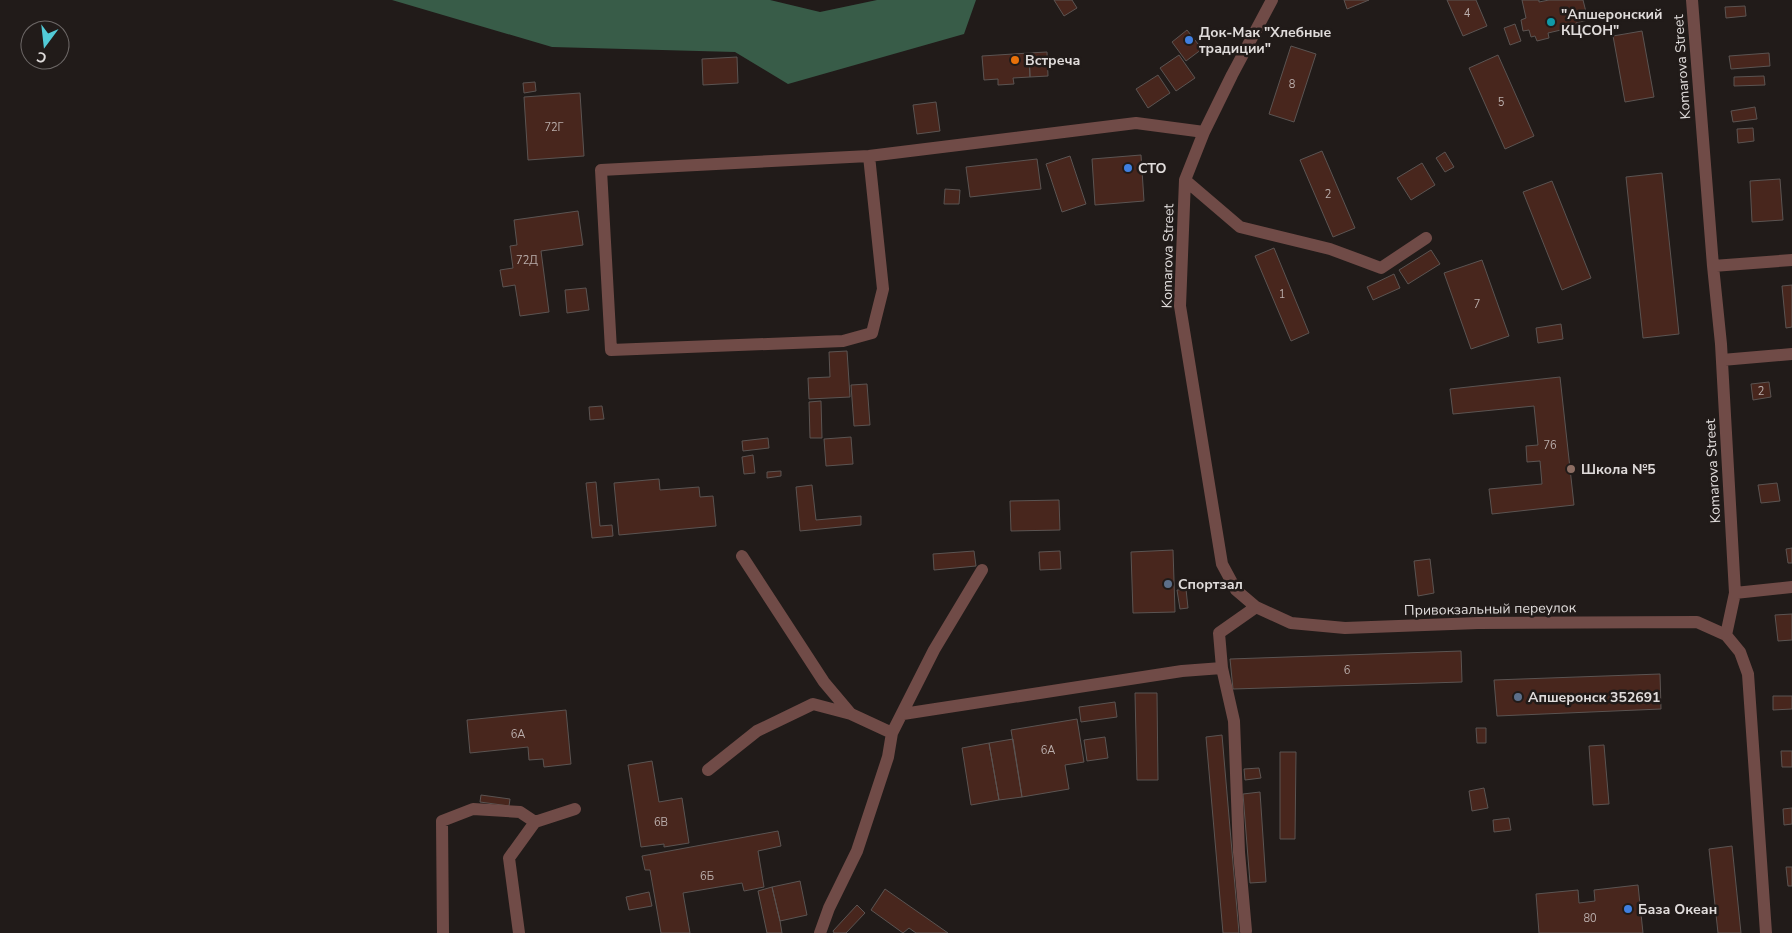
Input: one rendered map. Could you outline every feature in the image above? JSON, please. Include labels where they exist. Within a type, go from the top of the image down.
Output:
[{"type":"street","name":"Komarova Street","points":[[1256,607],[1236,590],[1222,564],[1180,306],[1185,180],[1204,132],[1272,0]]},
{"type":"street","name":"Komarova Street","points":[[1692,0],[1722,360],[1735,593],[1726,635]]},
{"type":"street","points":[[869,156],[884,289],[872,333],[844,341],[611,350],[601,170],[869,156],[1136,123],[1204,132]]},
{"type":"street","points":[[1185,180],[1240,227],[1330,249],[1381,268],[1426,238]]},
{"type":"street","points":[[1713,266],[1792,260]]},
{"type":"street","points":[[1722,360],[1792,354]]},
{"type":"street","points":[[742,556],[824,682],[851,714]]},
{"type":"street","points":[[820,933],[829,908],[857,851],[888,757],[892,734],[934,650],[982,570]]},
{"type":"street","points":[[1735,593],[1792,588]]},
{"type":"street","points":[[1246,932],[1238,852],[1234,721],[1222,668],[1219,633],[1256,607]]},
{"type":"street","name":"Привокзальный переулок","points":[[1256,607],[1291,623],[1345,628],[1478,622],[1697,622],[1726,635]]},
{"type":"street","points":[[1726,635],[1740,652],[1748,674],[1766,933]]},
{"type":"street","points":[[903,714],[1182,671],[1222,668]]},
{"type":"street","points":[[708,770],[757,731],[814,704],[851,714],[892,734]]},
{"type":"street","points":[[442,933],[442,821],[473,809],[520,812],[535,822]]},
{"type":"street","points":[[519,933],[509,858],[535,822],[575,809]]},
{"type":"green space","points":[[392,0],[770,0],[820,12],[877,0],[976,0],[964,34],[788,84],[735,52],[552,47]]},
{"type":"building","points":[[1054,0],[1072,0],[1077,8],[1064,16]]},
{"type":"building","points":[[1344,0],[1369,0],[1347,9]]},
{"type":"building","points":[[1447,0],[1476,0],[1487,26],[1463,36]]},
{"type":"building","name":"\"Апшеронский КЦСОН\"","points":[[1522,0],[1539,0],[1539,2],[1549,0],[1583,0],[1588,20],[1576,23],[1578,31],[1565,34],[1565,29],[1548,33],[1549,38],[1537,41],[1535,36],[1531,37],[1529,30],[1523,31],[1521,20],[1526,18]]},
{"type":"building","points":[[1745,6],[1746,16],[1726,18],[1725,7]]},
{"type":"building","points":[[1515,24],[1521,41],[1510,45],[1504,28]]},
{"type":"building","points":[[1187,30],[1202,49],[1186,61],[1172,42]]},
{"type":"building","points":[[1642,31],[1654,97],[1625,102],[1613,36]]},
{"type":"building","points":[[1291,46],[1316,54],[1294,122],[1269,114]]},
{"type":"building","points":[[1047,52],[1048,76],[1030,77],[1029,53]]},
{"type":"building","points":[[1029,53],[1030,77],[1013,78],[1014,84],[998,85],[998,79],[984,80],[982,56]]},
{"type":"building","points":[[1769,53],[1770,66],[1731,69],[1729,56]]},
{"type":"building","points":[[1179,55],[1195,78],[1176,91],[1160,68]]},
{"type":"building","points":[[1498,55],[1534,136],[1505,149],[1469,68]]},
{"type":"building","points":[[737,57],[738,83],[703,85],[702,59]]},
{"type":"building","points":[[1158,75],[1170,93],[1148,108],[1136,89]]},
{"type":"building","points":[[1764,76],[1765,85],[1734,86],[1734,77]]},
{"type":"building","points":[[535,82],[536,91],[524,93],[523,83]]},
{"type":"building","points":[[580,93],[584,156],[528,160],[524,97]]},
{"type":"building","points":[[936,102],[940,131],[917,134],[913,105]]},
{"type":"building","points":[[1755,107],[1757,119],[1733,122],[1731,111]]},
{"type":"building","points":[[1753,128],[1754,141],[1738,143],[1737,129]]},
{"type":"building","points":[[1322,151],[1355,228],[1333,237],[1300,160]]},
{"type":"building","points":[[1445,152],[1454,167],[1445,172],[1436,158]]},
{"type":"building","points":[[1141,155],[1144,201],[1095,205],[1092,159]]},
{"type":"building","points":[[1070,156],[1086,204],[1062,212],[1046,164]]},
{"type":"building","points":[[1037,159],[1041,189],[970,197],[966,167]]},
{"type":"building","points":[[1422,163],[1435,185],[1411,200],[1397,178]]},
{"type":"building","points":[[1662,173],[1679,334],[1643,338],[1626,177]]},
{"type":"building","points":[[1780,179],[1783,220],[1752,222],[1750,181]]},
{"type":"building","points":[[1552,181],[1591,278],[1562,290],[1523,192]]},
{"type":"building","points":[[945,189],[960,190],[959,204],[944,204]]},
{"type":"building","points":[[578,211],[583,245],[541,251],[549,312],[520,316],[515,285],[503,287],[500,270],[513,268],[510,246],[517,245],[514,220]]},
{"type":"building","points":[[1274,248],[1309,333],[1291,341],[1255,256]]},
{"type":"building","points":[[1431,250],[1440,264],[1408,284],[1399,270]]},
{"type":"building","points":[[1482,260],[1509,336],[1471,349],[1444,273]]},
{"type":"building","points":[[1394,274],[1400,288],[1373,300],[1367,287]]},
{"type":"building","points":[[1792,285],[1792,327],[1786,328],[1782,286]]},
{"type":"building","points":[[586,288],[589,310],[567,313],[565,290]]},
{"type":"building","points":[[1561,324],[1563,339],[1538,343],[1536,328]]},
{"type":"building","points":[[847,351],[850,397],[809,399],[808,378],[830,377],[829,352]]},
{"type":"building","points":[[1560,377],[1574,505],[1492,514],[1489,489],[1542,484],[1540,461],[1527,462],[1526,446],[1538,445],[1534,406],[1453,414],[1450,389]]},
{"type":"building","points":[[1769,382],[1771,397],[1753,400],[1751,384]]},
{"type":"building","points":[[867,384],[870,425],[854,426],[851,385]]},
{"type":"building","points":[[821,401],[822,438],[810,438],[809,402]]},
{"type":"building","points":[[602,406],[604,419],[590,420],[589,407]]},
{"type":"building","points":[[851,437],[853,464],[826,466],[824,439]]},
{"type":"building","points":[[768,438],[769,448],[743,451],[742,441]]},
{"type":"building","points":[[753,455],[755,473],[744,474],[742,457]]},
{"type":"building","points":[[781,471],[781,476],[767,478],[767,472]]},
{"type":"building","points":[[659,479],[660,490],[699,487],[700,497],[713,496],[716,526],[619,535],[614,483]]},
{"type":"building","points":[[596,482],[600,526],[612,525],[613,536],[592,538],[586,483]]},
{"type":"building","points":[[1777,483],[1780,501],[1761,503],[1758,485]]},
{"type":"building","points":[[812,485],[816,520],[861,516],[861,525],[800,531],[796,487]]},
{"type":"building","points":[[1059,500],[1060,530],[1011,531],[1010,501]]},
{"type":"building","points":[[1792,548],[1792,563],[1788,563],[1786,549]]},
{"type":"building","points":[[1173,550],[1175,612],[1133,613],[1131,552]]},
{"type":"building","points":[[974,551],[976,566],[934,570],[933,554]]},
{"type":"building","points":[[1060,551],[1061,569],[1040,570],[1039,552]]},
{"type":"building","points":[[1430,559],[1434,593],[1418,596],[1414,561]]},
{"type":"building","points":[[1186,589],[1188,608],[1180,609],[1177,590]]},
{"type":"building","points":[[1792,614],[1792,640],[1778,641],[1775,615]]},
{"type":"building","points":[[1461,651],[1462,682],[1233,689],[1230,659]]},
{"type":"building","points":[[1660,674],[1661,709],[1497,716],[1494,680]]},
{"type":"building","points":[[1135,693],[1157,693],[1158,780],[1137,780]]},
{"type":"building","points":[[1773,696],[1792,696],[1792,709],[1773,710]]},
{"type":"building","points":[[1115,702],[1117,717],[1081,722],[1079,707]]},
{"type":"building","points":[[566,710],[571,764],[544,767],[543,759],[529,760],[528,747],[470,753],[467,720]]},
{"type":"building","points":[[1077,719],[1084,762],[1065,765],[1069,789],[1022,797],[1011,730]]},
{"type":"building","points":[[1476,728],[1486,728],[1486,743],[1477,743]]},
{"type":"building","points":[[1222,735],[1239,933],[1223,933],[1206,737]]},
{"type":"building","points":[[1105,737],[1108,758],[1087,761],[1084,740]]},
{"type":"building","points":[[1013,739],[1022,797],[999,800],[989,743]]},
{"type":"building","points":[[989,743],[999,800],[971,805],[962,748]]},
{"type":"building","points":[[1604,745],[1609,804],[1593,805],[1589,746]]},
{"type":"building","points":[[1781,751],[1792,751],[1792,767],[1782,767]]},
{"type":"building","points":[[1280,752],[1296,752],[1295,839],[1280,839]]},
{"type":"building","points":[[652,761],[659,802],[682,798],[689,843],[664,847],[664,844],[641,847],[628,765]]},
{"type":"building","points":[[1259,768],[1261,778],[1245,780],[1244,769]]},
{"type":"building","points":[[1484,788],[1488,808],[1472,811],[1469,791]]},
{"type":"building","points":[[1260,792],[1266,882],[1250,883],[1243,794]]},
{"type":"building","points":[[481,795],[510,799],[509,806],[480,802]]},
{"type":"building","points":[[1792,808],[1792,824],[1784,825],[1783,809]]},
{"type":"building","points":[[1509,818],[1511,830],[1494,832],[1493,820]]},
{"type":"building","points":[[778,831],[781,846],[758,851],[764,887],[744,891],[742,883],[683,893],[690,933],[661,933],[650,870],[645,870],[642,856]]},
{"type":"building","points":[[1732,846],[1741,933],[1718,933],[1709,849]]},
{"type":"building","points":[[1786,867],[1792,867],[1792,886],[1788,886]]},
{"type":"building","points":[[800,881],[807,915],[780,921],[772,887]]},
{"type":"building","points":[[1638,885],[1643,933],[1539,933],[1536,894],[1578,890],[1579,903],[1595,901],[1594,890]]},
{"type":"building","points":[[772,887],[782,933],[767,933],[758,891]]},
{"type":"building","points":[[885,889],[948,933],[916,933],[909,928],[903,933],[871,910]]},
{"type":"building","points":[[649,892],[652,906],[629,910],[626,897]]},
{"type":"building","points":[[857,905],[865,913],[846,933],[834,933],[833,931]]},
{"type":"place","name":"\"Апшеронский КЦСОН\"","points":[[1551,22]]},
{"type":"place","name":"Док-Мак \"Хлебные традиции\"","points":[[1189,40]]},
{"type":"place","name":"Встреча","points":[[1015,60]]},
{"type":"place","name":"СТО","points":[[1128,168]]},
{"type":"place","name":"Школа №5","points":[[1571,469]]},
{"type":"place","name":"Спортзал","points":[[1168,584]]},
{"type":"place","name":"Апшеронск 352691","points":[[1518,697]]},
{"type":"place","name":"База Океан","points":[[1628,909]]}]
